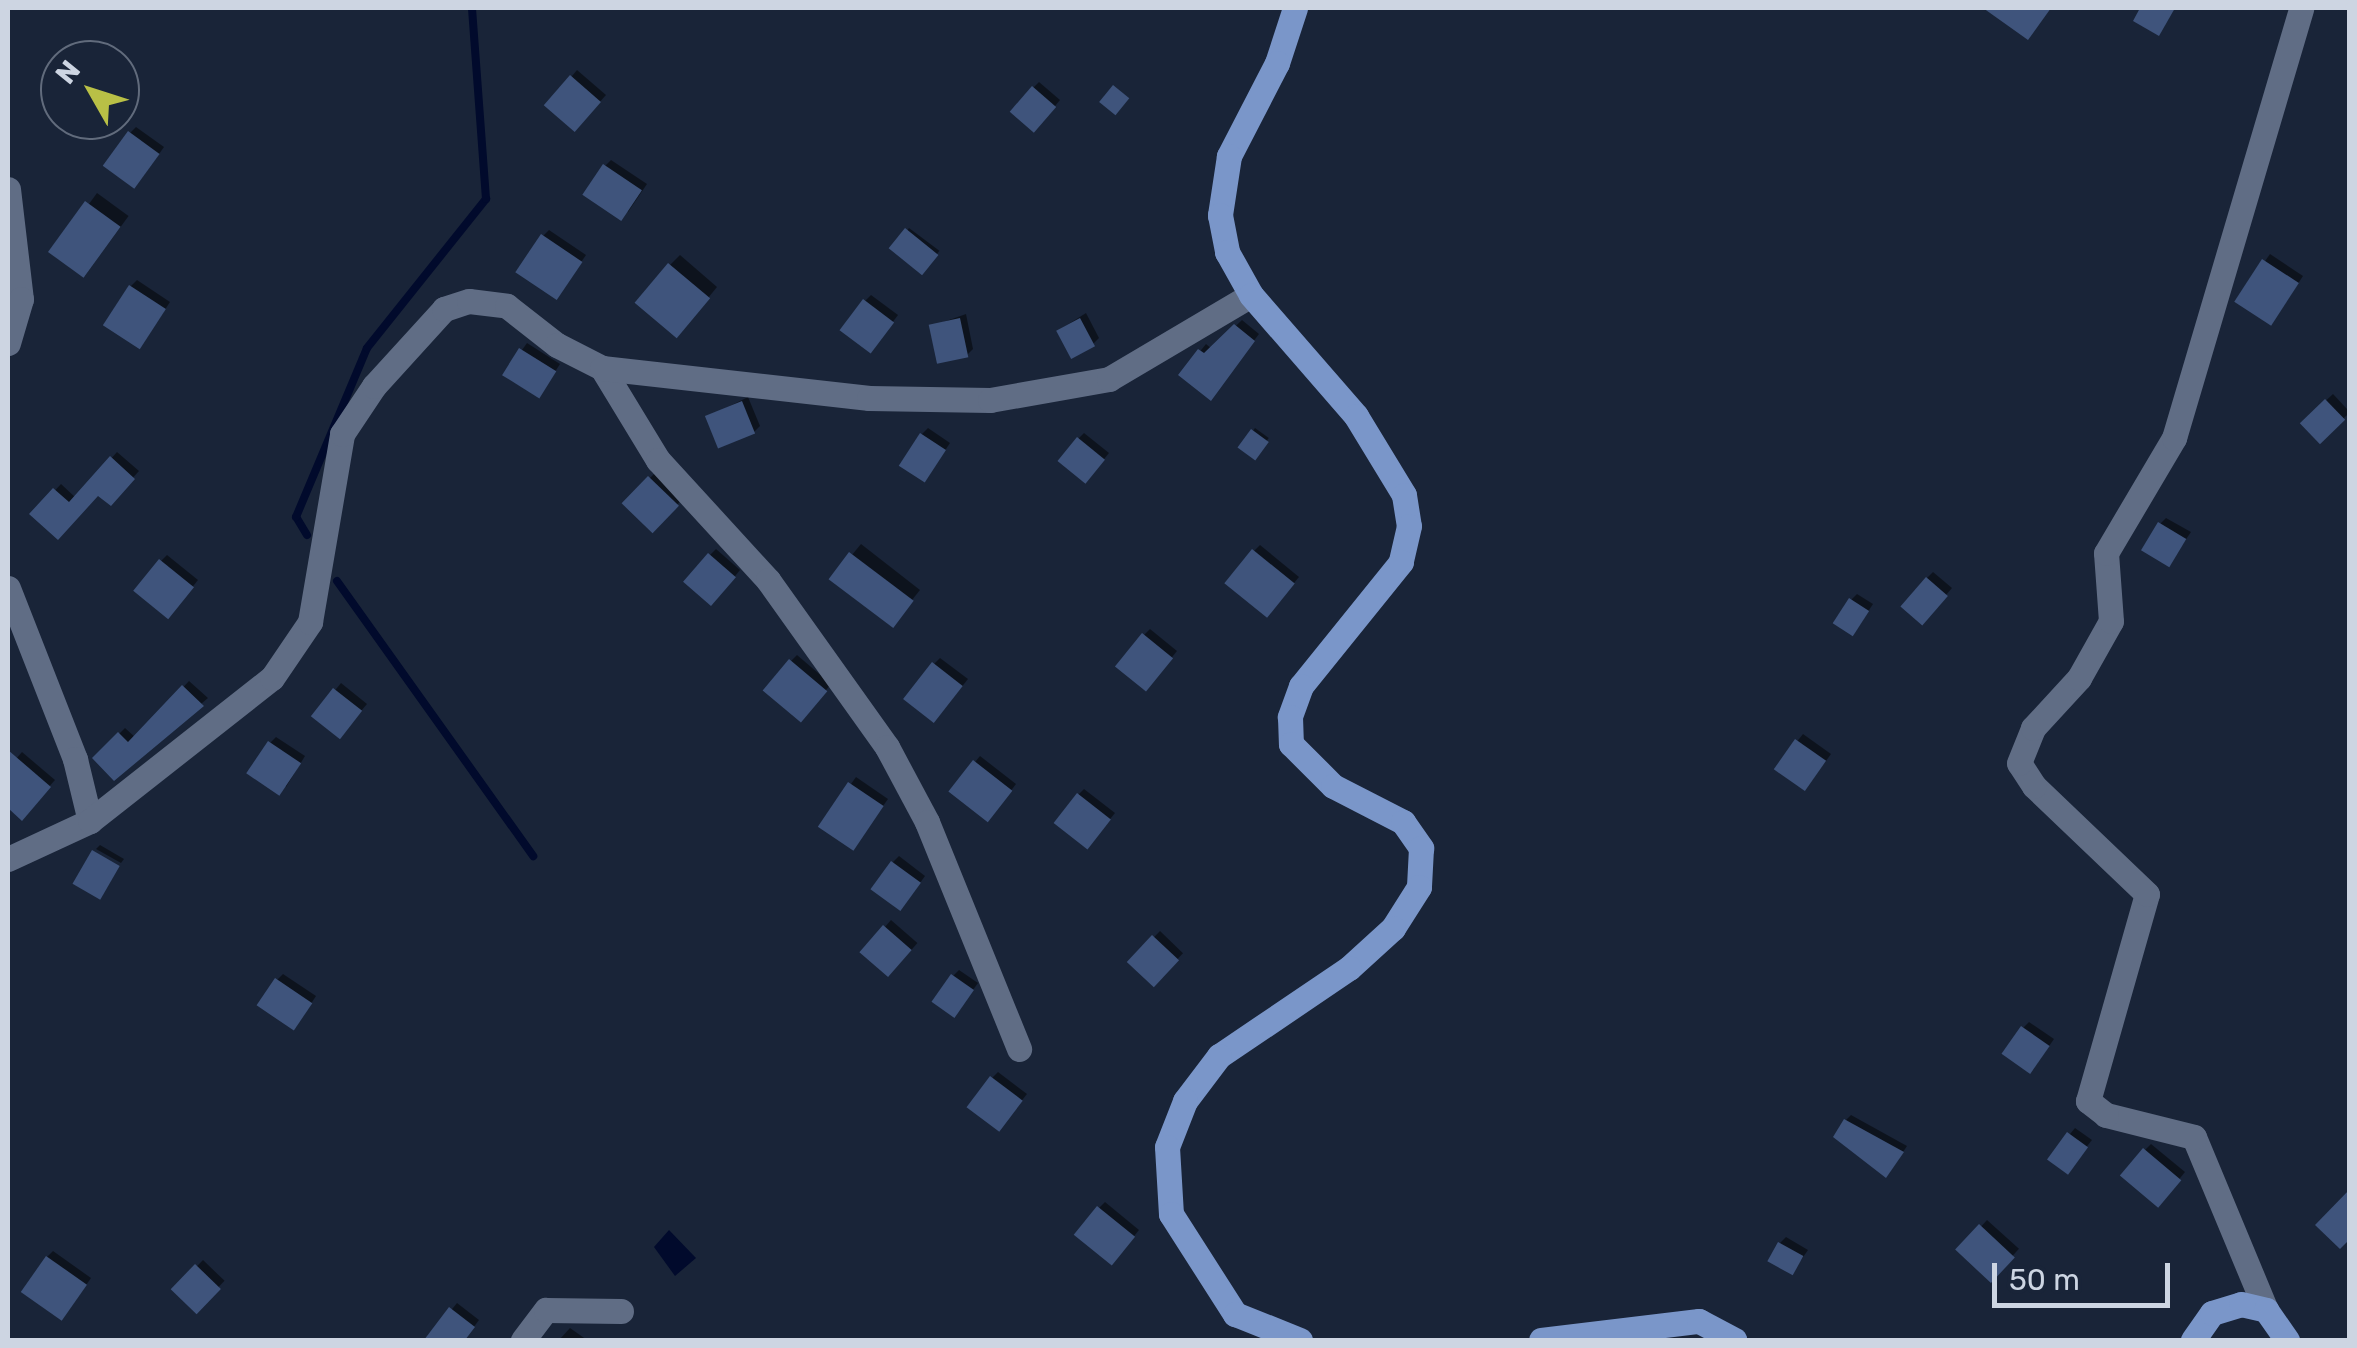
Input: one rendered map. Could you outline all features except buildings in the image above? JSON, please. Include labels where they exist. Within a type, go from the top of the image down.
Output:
[{"type":"main road","points":[[1294,8],[1277,64],[1229,156],[1220,215],[1227,252],[1251,294],[1356,416],[1404,495],[1408,526],[1401,562],[1301,686],[1290,717],[1291,744],[1333,786],[1403,822],[1422,848],[1419,887],[1393,928],[1349,968],[1219,1056],[1186,1101],[1167,1148],[1171,1214],[1235,1314],[1300,1340]]},
{"type":"main road","points":[[2193,1340],[2212,1312],[2240,1304],[2266,1310],[2287,1340]]},
{"type":"main road","points":[[1541,1340],[1699,1321],[1734,1340]]},
{"type":"street","points":[[2266,1310],[2204,1150],[2181,1132],[2106,1115],[2088,1101],[2147,894],[2034,786],[2020,763],[2032,728],[2079,678],[2111,621],[2106,553],[2174,438],[2301,8]]},
{"type":"street","points":[[8,189],[21,299],[8,343]]},
{"type":"street","points":[[8,860],[90,820],[272,678],[310,622],[342,434],[374,386],[444,309],[469,301],[507,306],[557,345],[602,368],[869,398],[990,400],[1109,379],[1251,294]]},
{"type":"street","points":[[602,368],[658,460],[768,580],[888,747],[927,822],[1019,1049]]},
{"type":"street","points":[[8,588],[75,759],[90,820]]},
{"type":"street","points":[[523,1340],[546,1310],[621,1311]]},
{"type":"water","points":[[669,1230],[696,1258],[675,1276],[654,1247]]},
{"type":"waterway","points":[[307,535],[296,517],[367,348],[486,199],[472,8]]},
{"type":"waterway","points":[[337,581],[533,856]]}]
